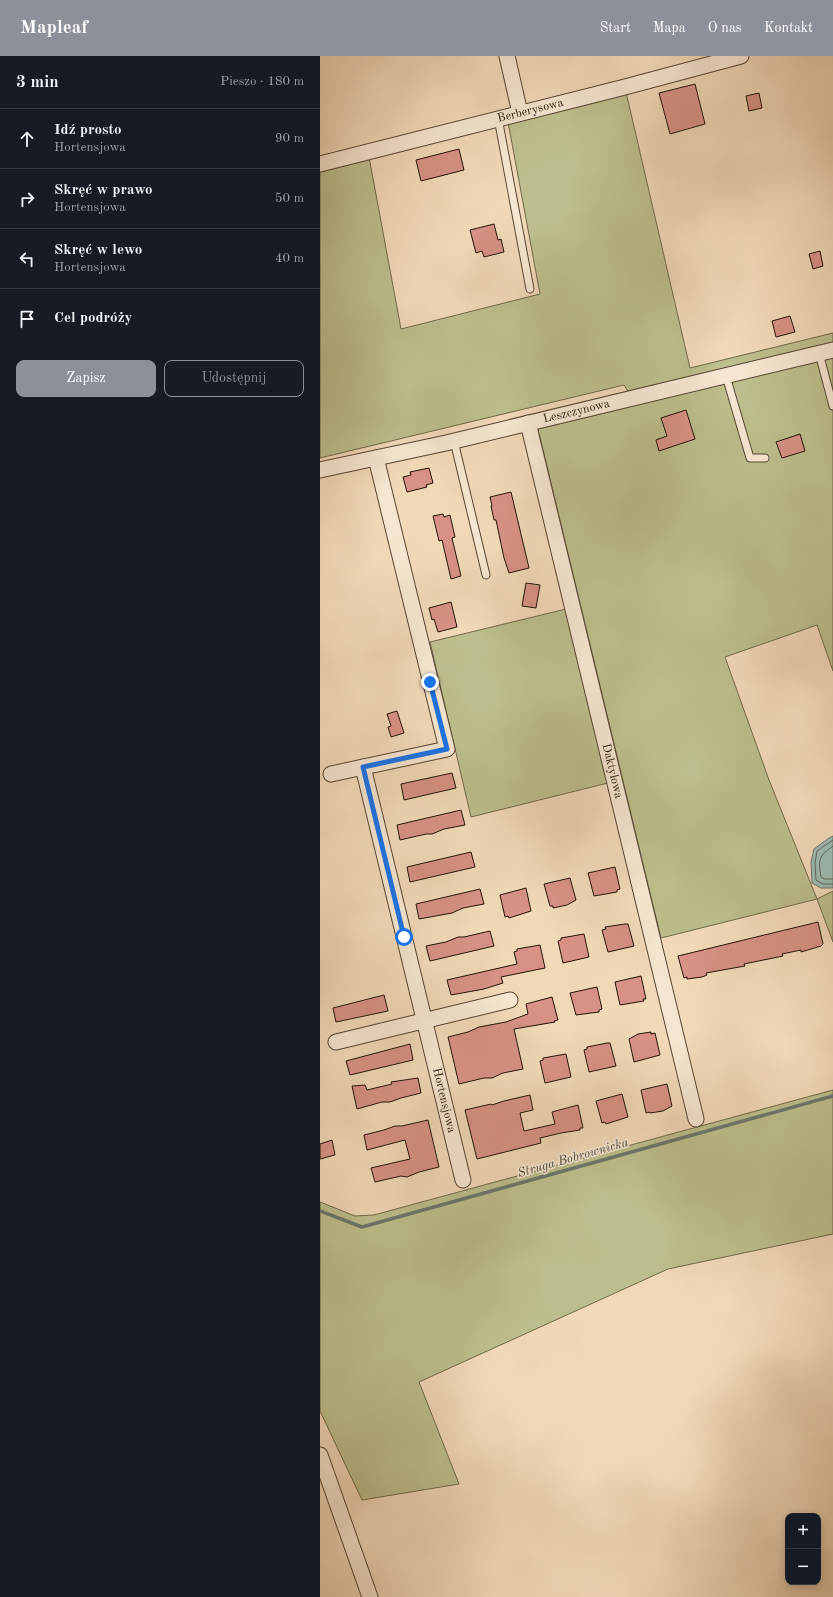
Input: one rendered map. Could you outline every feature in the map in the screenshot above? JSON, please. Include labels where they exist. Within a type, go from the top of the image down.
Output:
[{"type":"street","points":[[507,56],[520,113]]},
{"type":"street","name":"Berberysowa","points":[[320,164],[741,56]]},
{"type":"street","name":"Leszczynowa","points":[[320,470],[454,441],[826,352]]},
{"type":"street","name":"Daktylowa","points":[[528,423],[696,1119]]},
{"type":"street","points":[[331,774],[447,749],[376,458]]},
{"type":"street","name":"Hortensjowa","points":[[363,767],[463,1180]]},
{"type":"street","points":[[336,1042],[510,1000]]},
{"type":"street","points":[[320,1455],[370,1597]]},
{"type":"lane","points":[[498,118],[530,289]]},
{"type":"lane","points":[[826,352],[833,406]]},
{"type":"lane","points":[[726,376],[750,458],[765,458]]},
{"type":"lane","points":[[454,441],[486,575]]},
{"type":"green space","points":[[626,92],[690,368],[833,333],[833,671],[817,625],[725,657],[769,780],[817,899],[661,938],[538,429],[637,405],[624,385],[320,458],[320,169],[369,157],[401,329],[540,294],[508,122]]},
{"type":"green space","points":[[566,609],[608,783],[471,817],[430,642]]},
{"type":"green space","points":[[833,891],[833,942],[817,899]]},
{"type":"green space","points":[[833,1090],[833,1234],[668,1269],[419,1382],[459,1484],[362,1500],[320,1411],[320,1202],[355,1216],[374,1215]]},
{"type":"water","points":[[833,836],[833,888],[821,888],[812,883],[811,862],[814,849]]},
{"type":"building","points":[[695,84],[705,124],[670,134],[659,93]]},
{"type":"building","points":[[759,93],[762,108],[749,111],[746,96]]},
{"type":"building","points":[[459,149],[464,170],[421,181],[416,160]]},
{"type":"building","points":[[494,224],[498,240],[501,239],[504,252],[484,257],[482,251],[476,253],[470,230]]},
{"type":"building","points":[[820,251],[823,266],[813,269],[809,254]]},
{"type":"building","points":[[790,316],[795,332],[776,337],[772,321]]},
{"type":"building","points":[[686,410],[695,439],[659,451],[656,440],[667,436],[661,418]]},
{"type":"building","points":[[800,434],[805,451],[782,458],[776,442]]},
{"type":"building","points":[[429,468],[433,483],[426,485],[427,487],[407,492],[403,477],[411,475],[410,472]]},
{"type":"building","points":[[511,492],[529,568],[509,573],[504,558],[496,520],[494,520],[490,497]]},
{"type":"building","points":[[443,514],[444,517],[450,515],[455,537],[452,538],[461,576],[451,579],[442,540],[439,541],[433,516]]},
{"type":"building","points":[[526,583],[540,585],[536,608],[522,606]]},
{"type":"building","points":[[451,602],[457,627],[438,632],[434,619],[432,620],[429,608]]},
{"type":"building","points":[[397,711],[404,733],[391,737],[388,727],[391,726],[387,714]]},
{"type":"building","points":[[452,773],[456,788],[404,800],[401,784]]},
{"type":"building","points":[[461,810],[465,825],[444,829],[432,834],[400,840],[397,825]]},
{"type":"building","points":[[471,852],[475,867],[410,882],[407,867]]},
{"type":"building","points":[[615,867],[620,889],[617,890],[617,892],[594,896],[588,873]]},
{"type":"building","points":[[570,878],[576,900],[567,905],[553,908],[553,906],[550,906],[544,884]]},
{"type":"building","points":[[526,888],[531,911],[509,918],[508,916],[505,917],[500,895]]},
{"type":"building","points":[[480,889],[484,904],[463,908],[452,913],[419,919],[416,904]]},
{"type":"building","points":[[818,922],[823,944],[821,946],[801,952],[801,950],[782,954],[783,956],[744,964],[745,966],[706,973],[707,975],[702,977],[684,978],[678,956]]},
{"type":"building","points":[[628,924],[634,946],[608,952],[602,930],[606,929],[605,927]]},
{"type":"building","points":[[490,931],[494,946],[430,961],[426,946],[446,942],[458,937]]},
{"type":"building","points":[[584,934],[589,957],[563,963],[558,941],[561,940],[561,938]]},
{"type":"building","points":[[540,945],[545,968],[501,977],[503,983],[484,989],[451,995],[447,980],[517,964],[514,952],[517,951],[517,949]]},
{"type":"building","points":[[641,976],[646,999],[643,999],[644,1001],[620,1005],[615,982]]},
{"type":"building","points":[[597,987],[602,1009],[599,1010],[599,1012],[576,1015],[570,993]]},
{"type":"building","points":[[384,995],[388,1011],[336,1022],[333,1008]]},
{"type":"building","points":[[552,997],[558,1020],[554,1021],[555,1022],[514,1029],[523,1069],[503,1073],[492,1078],[484,1078],[459,1084],[448,1037],[468,1032],[479,1027],[506,1022],[528,1014],[526,1004]]},
{"type":"building","points":[[651,1032],[651,1034],[655,1033],[660,1055],[634,1062],[629,1039],[638,1034]]},
{"type":"building","points":[[610,1043],[616,1066],[589,1072],[584,1050],[587,1049],[587,1047]]},
{"type":"building","points":[[410,1044],[413,1060],[350,1075],[346,1061]]},
{"type":"building","points":[[566,1054],[571,1077],[545,1083],[540,1061],[543,1060],[543,1058]]},
{"type":"building","points":[[418,1078],[421,1093],[390,1102],[382,1102],[357,1109],[352,1086],[365,1085],[367,1090],[392,1084],[391,1082]]},
{"type":"building","points":[[667,1084],[672,1106],[663,1111],[646,1113],[641,1090]]},
{"type":"building","points":[[622,1094],[628,1117],[606,1124],[605,1122],[602,1123],[596,1101]]},
{"type":"building","points":[[530,1095],[533,1110],[520,1113],[524,1131],[555,1124],[552,1112],[578,1105],[583,1128],[580,1128],[580,1130],[540,1138],[541,1143],[477,1159],[465,1110]]},
{"type":"building","points":[[428,1120],[439,1167],[407,1177],[401,1176],[375,1182],[371,1168],[410,1159],[405,1140],[367,1150],[364,1135],[395,1126],[402,1126]]},
{"type":"building","points":[[332,1140],[335,1155],[320,1159],[320,1144]]},
{"type":"waterway","name":"Struga Bobrownicka","points":[[320,1211],[362,1227],[833,1096]]},
{"type":"route","points":[[404,937],[363,767],[447,749],[430,682]]}]
